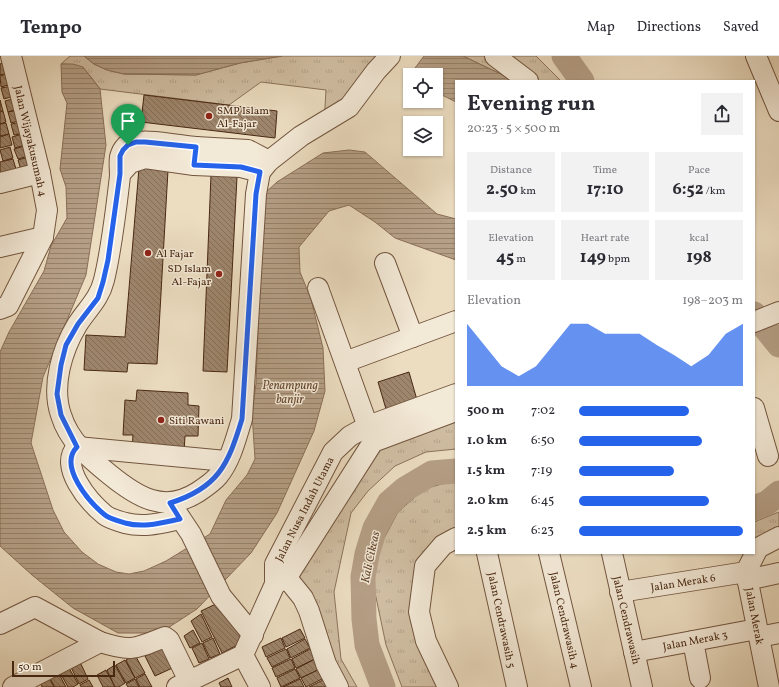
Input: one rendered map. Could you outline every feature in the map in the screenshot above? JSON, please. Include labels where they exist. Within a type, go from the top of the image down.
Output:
[{"type":"street","points":[[0,58],[11,56]]},
{"type":"street","name":"Jalan Wijayakusumah 4","points":[[0,309],[8,306],[43,237],[47,210],[40,174],[11,56]]},
{"type":"street","points":[[180,519],[190,497],[217,477],[233,447],[242,419],[256,194],[264,166],[301,136],[349,107],[376,71],[390,56]]},
{"type":"street","points":[[495,56],[527,80]]},
{"type":"street","points":[[761,57],[779,111]]},
{"type":"street","points":[[253,635],[221,596],[180,519],[127,488],[77,447],[61,415],[57,394],[61,365],[66,345],[78,324],[98,298],[103,282],[108,260],[120,174],[130,163],[145,158],[195,156],[241,167],[264,166]]},
{"type":"street","points":[[0,183],[40,174]]},
{"type":"street","points":[[0,247],[43,237]]},
{"type":"street","points":[[385,263],[413,337]]},
{"type":"street","points":[[318,288],[370,434]]},
{"type":"street","points":[[755,322],[779,312]]},
{"type":"street","points":[[345,362],[455,321]]},
{"type":"street","name":"Jalan Nusa Indah Utama","points":[[279,575],[370,434],[455,394]]},
{"type":"street","name":"Jalan Nusa Indah Utama","points":[[243,655],[333,452],[350,436],[370,434],[455,411]]},
{"type":"street","points":[[755,412],[768,456]]},
{"type":"street","points":[[77,447],[226,461]]},
{"type":"street","points":[[77,447],[72,452],[69,465],[80,487],[107,516],[126,523],[144,526],[180,519]]},
{"type":"street","name":"Jalan Merak","points":[[769,687],[747,576],[758,548],[779,537]]},
{"type":"street","points":[[448,687],[426,641],[419,612],[425,566],[443,545],[455,539]]},
{"type":"street","name":"Jalan Cendrawasih 5","points":[[487,554],[516,687]]},
{"type":"street","name":"Jalan Cendrawasih 4","points":[[549,554],[581,687]]},
{"type":"street","name":"Jalan Cendrawasih","points":[[612,554],[642,687]]},
{"type":"street","name":"Jalan Merak 6","points":[[620,592],[779,573]]},
{"type":"street","points":[[279,575],[303,598],[309,611],[326,664],[338,687]]},
{"type":"street","points":[[0,624],[35,607],[100,642],[121,649],[132,649],[165,637],[167,638],[183,684],[243,655],[260,687]]},
{"type":"street","name":"Jalan Merak 3","points":[[634,652],[693,641],[758,633],[779,633]]},
{"type":"street","points":[[693,641],[700,678]]},
{"type":"street","points":[[13,687],[100,642]]},
{"type":"green space","points":[[70,56],[84,56],[94,64],[107,70],[124,74],[196,75],[240,63],[282,56],[390,56],[324,123],[326,90],[261,82],[229,105],[100,89],[92,78],[80,67],[69,64],[61,64]]},
{"type":"green space","points":[[463,56],[536,56],[560,80],[513,80]]},
{"type":"green space","points":[[455,411],[455,449],[426,452],[395,466],[368,491],[351,513],[334,592],[341,659],[357,687],[338,687],[287,577],[373,442]]},
{"type":"green space","points":[[455,480],[455,539],[443,545],[419,612],[448,687],[402,687],[386,645],[373,583],[381,544],[398,512],[424,489]]},
{"type":"green space","points":[[779,512],[779,537],[755,547],[755,522]]},
{"type":"water","points":[[84,56],[282,56],[240,63],[196,75],[124,74],[107,70],[94,64]]},
{"type":"water","points":[[424,56],[463,56],[513,80],[455,80],[455,102],[443,96],[443,68],[415,68]]},
{"type":"water","name":"Penampung banjir","points":[[61,64],[73,64],[83,67],[100,89],[106,145],[86,275],[43,377],[31,443],[53,510],[64,532],[82,552],[98,564],[116,572],[129,574],[144,571],[166,561],[210,534],[226,500],[247,475],[255,459],[252,413],[256,384],[262,219],[266,192],[277,182],[323,153],[349,150],[365,152],[437,214],[455,219],[455,260],[395,238],[375,222],[349,205],[329,211],[299,247],[300,272],[311,299],[323,348],[325,391],[314,431],[277,513],[251,553],[197,609],[160,633],[118,633],[73,608],[32,575],[0,546],[0,352],[9,332],[44,271],[51,246],[67,218],[66,187],[60,169],[67,103],[62,92]]},
{"type":"building","points":[[5,62],[8,73],[0,75],[0,64]]},
{"type":"building","points":[[9,73],[12,84],[1,87],[0,76]]},
{"type":"building","points":[[12,86],[14,96],[4,99],[1,88]]},
{"type":"building","name":"SMP Islam Al-Fajar","points":[[144,95],[277,111],[275,138],[141,122]]},
{"type":"building","points":[[16,98],[18,109],[8,112],[5,101]]},
{"type":"building","points":[[0,100],[3,111],[0,111]]},
{"type":"building","points":[[19,110],[22,120],[11,123],[8,112]]},
{"type":"building","points":[[3,111],[6,122],[0,124],[0,112]]},
{"type":"building","points":[[22,122],[25,133],[14,135],[11,124]]},
{"type":"building","points":[[6,123],[9,134],[0,136],[0,124]]},
{"type":"building","points":[[29,132],[32,143],[15,148],[12,137]]},
{"type":"building","points":[[9,134],[12,145],[0,148],[0,137]]},
{"type":"building","points":[[31,144],[35,154],[18,159],[14,149]]},
{"type":"building","points":[[10,147],[13,158],[3,161],[0,150]]},
{"type":"building","points":[[35,155],[38,166],[21,170],[18,160]]},
{"type":"building","points":[[13,159],[16,169],[0,174],[0,162]]},
{"type":"building","name":"Al Fajar","points":[[139,168],[168,170],[157,364],[128,363],[127,372],[84,370],[86,335],[125,337]]},
{"type":"building","name":"SD Islam Al-Fajar","points":[[211,175],[237,177],[227,372],[203,371]]},
{"type":"building","points":[[409,372],[417,400],[386,409],[378,382]]},
{"type":"building","name":"Siti Rawani","points":[[137,390],[188,393],[188,405],[199,406],[198,436],[185,436],[184,452],[132,450],[133,435],[123,435],[125,400],[136,401]]},
{"type":"building","points":[[222,601],[243,642],[222,653],[201,611]]},
{"type":"building","points":[[201,614],[212,637],[202,642],[191,621]]},
{"type":"building","points":[[300,629],[305,638],[286,647],[282,638]]},
{"type":"building","points":[[193,630],[200,643],[190,648],[184,636]]},
{"type":"building","points":[[213,638],[220,654],[210,658],[203,643]]},
{"type":"building","points":[[281,638],[285,648],[266,657],[262,647]]},
{"type":"building","points":[[305,639],[310,648],[291,658],[287,649]]},
{"type":"building","points":[[202,643],[209,659],[199,663],[192,648]]},
{"type":"building","points":[[170,645],[179,665],[155,676],[145,656]]},
{"type":"building","points":[[286,649],[290,658],[272,667],[267,658]]},
{"type":"building","points":[[310,649],[315,659],[296,668],[292,659]]},
{"type":"building","points":[[135,655],[145,673],[135,678],[126,660]]},
{"type":"building","points":[[291,659],[295,668],[276,677],[272,668]]},
{"type":"building","points":[[315,659],[320,669],[301,678],[296,669]]},
{"type":"building","points":[[79,660],[88,679],[79,684],[70,665]]},
{"type":"building","points":[[125,660],[135,678],[126,683],[116,665]]},
{"type":"building","points":[[115,665],[125,683],[119,687],[115,687],[107,670]]},
{"type":"building","points":[[68,666],[78,684],[73,687],[68,687],[59,671]]},
{"type":"building","points":[[295,669],[300,678],[281,687],[277,678]]},
{"type":"building","points":[[320,669],[324,678],[306,687],[301,678]]},
{"type":"building","points":[[106,670],[115,687],[103,687],[97,675]]},
{"type":"building","points":[[58,672],[66,687],[55,687],[49,677]]},
{"type":"building","points":[[145,674],[152,687],[140,687],[136,679]]},
{"type":"building","points":[[49,677],[54,687],[42,687],[40,682]]},
{"type":"building","points":[[228,678],[232,687],[221,687],[219,683]]},
{"type":"building","points":[[135,679],[139,687],[128,687],[126,684]]},
{"type":"building","points":[[300,679],[304,687],[283,687]]},
{"type":"building","points":[[325,679],[329,687],[309,687]]},
{"type":"building","points":[[89,680],[93,687],[81,687],[80,685]]},
{"type":"waterway","name":"Kali Cikeas","points":[[564,56],[581,80]]},
{"type":"waterway","name":"Kali Cikeas","points":[[755,315],[779,345]]},
{"type":"waterway","name":"Kali Cikeas","points":[[383,687],[367,645],[364,619],[363,577],[367,554],[375,528],[389,503],[405,489],[432,473],[455,471]]},
{"type":"waterway","name":"Kali Cikeas","points":[[755,508],[767,503],[779,493]]},
{"type":"place","name":"SMP Islam Al-Fajar","points":[[209,116]]},
{"type":"place","name":"Al Fajar","points":[[148,253]]},
{"type":"place","name":"SD Islam Al-Fajar","points":[[219,274]]},
{"type":"place","name":"Siti Rawani","points":[[161,420]]},
{"type":"route","points":[[136,142],[145,142],[196,147],[194,165],[241,167],[260,172],[256,194],[242,419],[233,447],[217,477],[190,497],[170,503],[180,519],[144,526],[126,523],[107,516],[92,502],[80,487],[69,465],[72,452],[77,447],[61,415],[57,394],[61,365],[66,345],[78,324],[98,298],[103,282],[108,260],[120,174],[120,156],[128,145],[136,142]]}]
